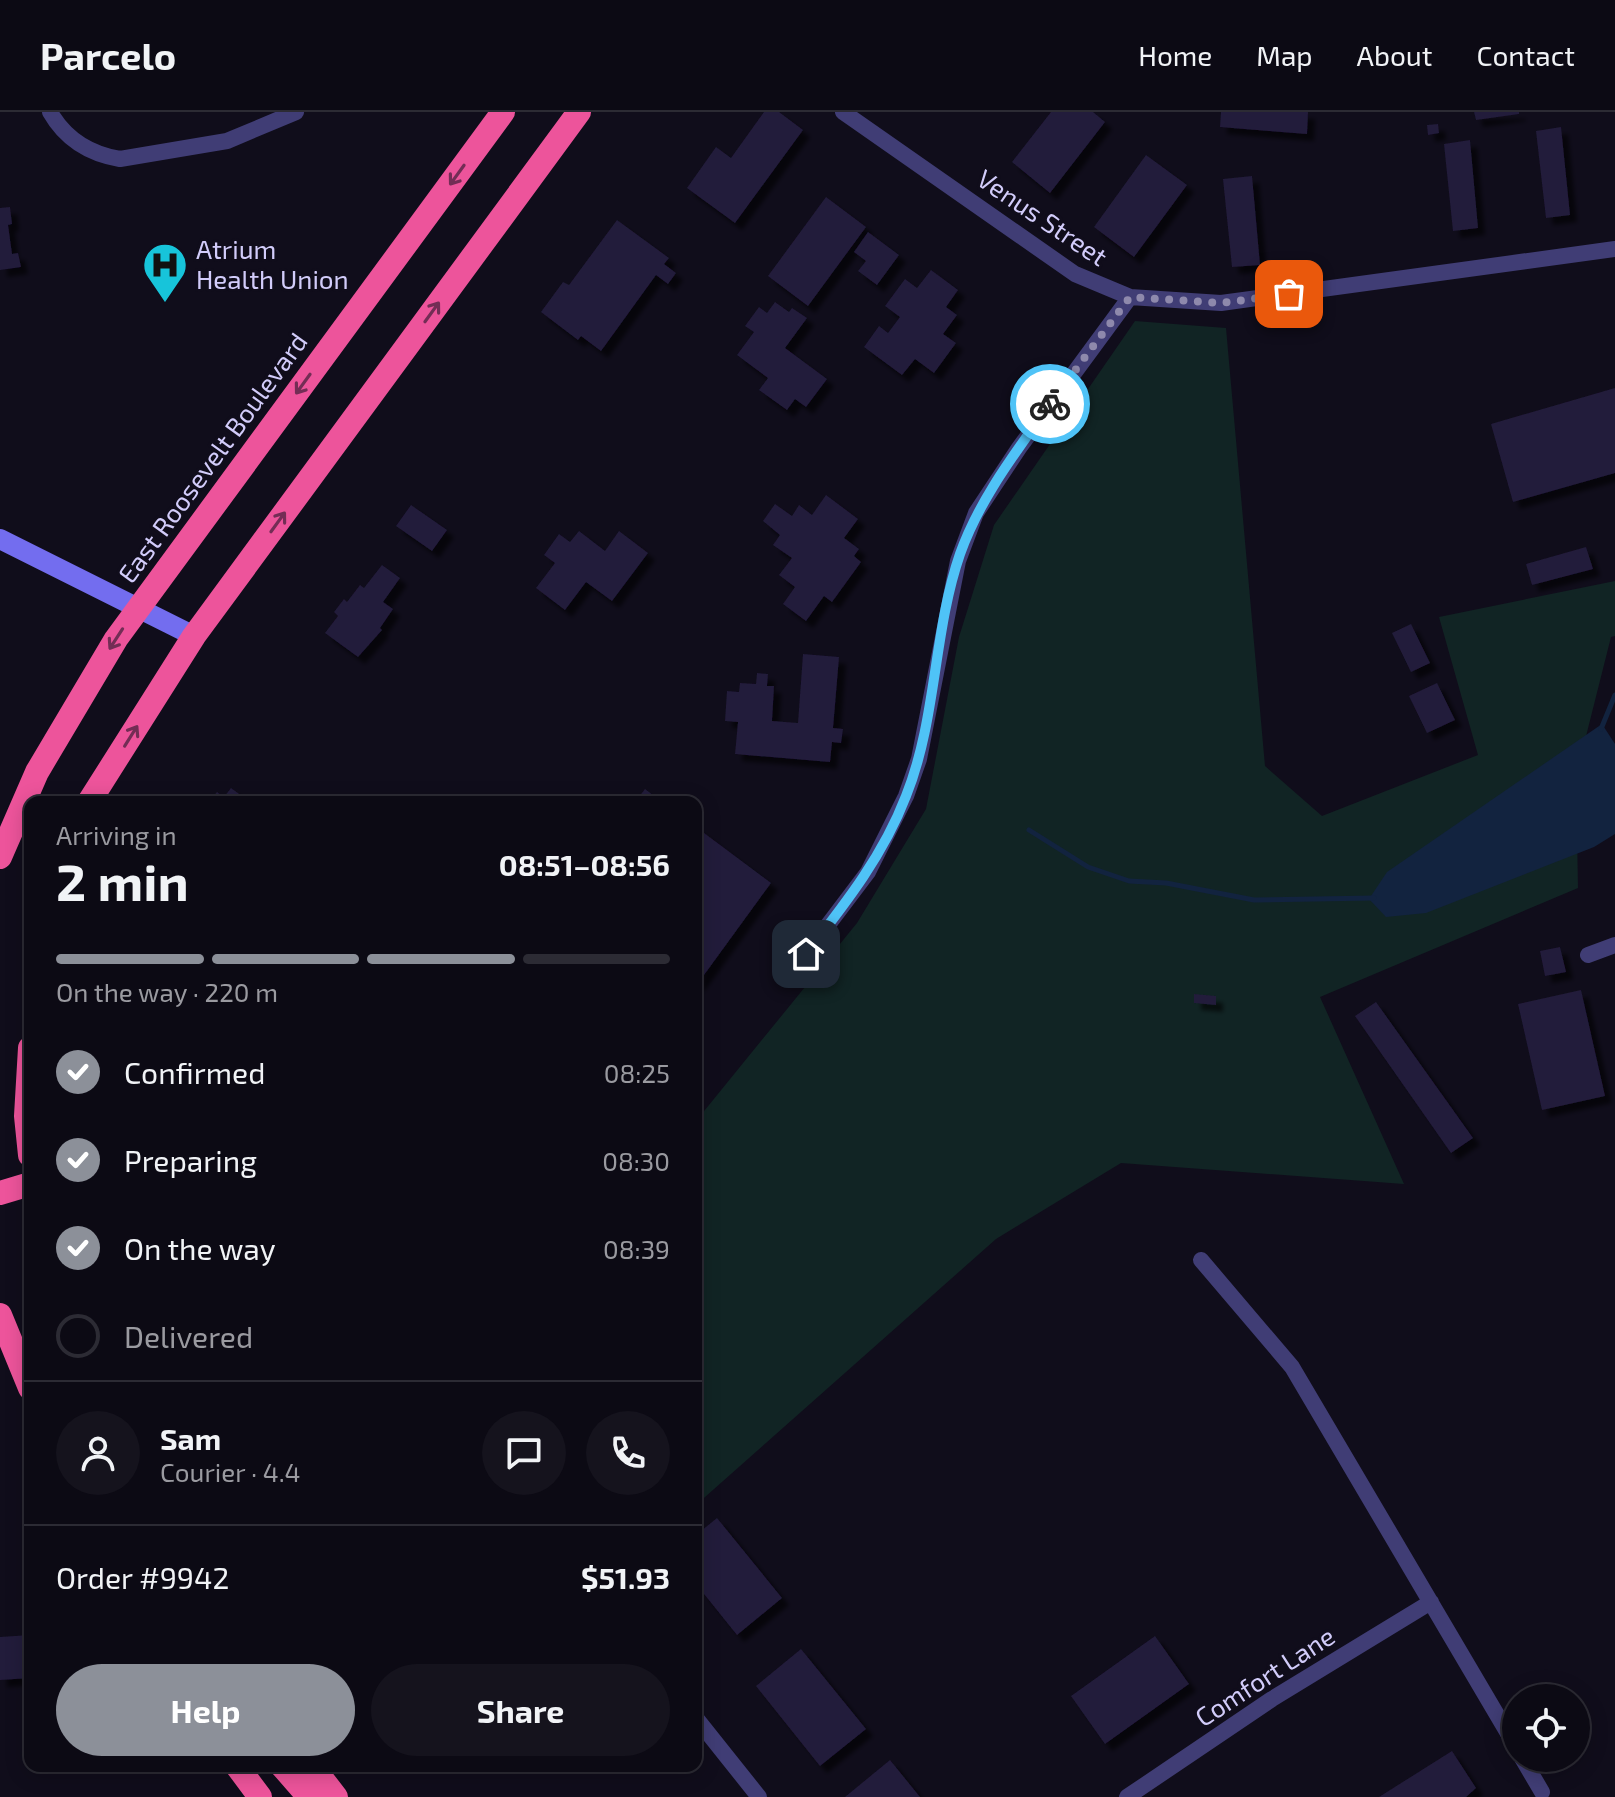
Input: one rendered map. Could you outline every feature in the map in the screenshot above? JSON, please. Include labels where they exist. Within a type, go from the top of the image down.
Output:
[{"type":"highway","name":"East Roosevelt Boulevard","points":[[27,796],[37,772],[116,639],[503,112]]},
{"type":"highway","points":[[93,796],[194,636],[579,112]]},
{"type":"highway","name":"East Roosevelt Boulevard","points":[[0,857],[24,802]]},
{"type":"highway","points":[[0,1193],[24,1186]]},
{"type":"highway","points":[[0,1315],[24,1373]]},
{"type":"highway","points":[[241,1772],[260,1797]]},
{"type":"highway","points":[[287,1772],[309,1797]]},
{"type":"highway","points":[[317,1772],[336,1797]]},
{"type":"main road","points":[[0,539],[194,636]]},
{"type":"street","points":[[50,112],[63,130],[81,145],[104,156],[120,159],[227,141],[296,112]]},
{"type":"street","name":"Venus Street","points":[[843,112],[1075,274],[1130,297],[1221,303],[1615,249]]},
{"type":"street","points":[[806,954],[868,872],[906,796],[919,759],[958,561],[976,513],[1019,448],[1130,297]]},
{"type":"street","points":[[1588,955],[1615,945]]},
{"type":"street","points":[[1201,1260],[1292,1367],[1502,1723]]},
{"type":"street","name":"Comfort Lane","points":[[1127,1797],[1272,1699],[1431,1602]]},
{"type":"street","points":[[702,1726],[759,1797]]},
{"type":"street","points":[[1530,1772],[1542,1792]]},
{"type":"green space","points":[[1135,321],[1226,328],[1265,766],[1322,816],[1478,755],[1439,617],[1615,581],[1615,636],[1611,637],[1576,776],[1578,888],[1320,997],[1404,1184],[1121,1163],[996,1239],[702,1500],[702,1114],[857,923],[926,809],[959,637],[994,525]]},
{"type":"water","points":[[1602,724],[1615,744],[1615,834],[1594,847],[1426,913],[1386,917],[1369,899],[1387,872]]},
{"type":"building","points":[[764,112],[779,112],[803,130],[735,223],[687,188],[716,147],[731,158]]},
{"type":"building","points":[[1051,112],[1093,112],[1105,122],[1050,193],[1012,162]]},
{"type":"building","points":[[1221,112],[1308,112],[1307,134],[1220,127]]},
{"type":"building","points":[[1474,112],[1519,112],[1519,114],[1476,120]]},
{"type":"building","points":[[1438,124],[1439,133],[1428,135],[1427,125]]},
{"type":"building","points":[[1561,127],[1570,215],[1546,218],[1536,131]]},
{"type":"building","points":[[1470,140],[1478,228],[1453,231],[1444,144]]},
{"type":"building","points":[[1146,155],[1187,185],[1134,257],[1094,227]]},
{"type":"building","points":[[1252,176],[1260,265],[1232,267],[1223,179]]},
{"type":"building","points":[[826,197],[866,227],[808,306],[768,276]]},
{"type":"building","points":[[10,207],[12,224],[8,225],[12,254],[18,253],[21,267],[0,270],[0,208]]},
{"type":"building","points":[[617,220],[669,258],[664,264],[676,273],[668,284],[656,275],[601,351],[581,336],[578,340],[541,312],[563,282],[569,285]]},
{"type":"building","points":[[868,232],[899,255],[877,285],[858,271],[866,261],[854,252]]},
{"type":"building","points":[[931,270],[958,290],[946,307],[957,315],[943,334],[956,343],[934,373],[915,359],[902,375],[864,347],[879,326],[888,333],[900,317],[885,306],[905,279],[917,288]]},
{"type":"building","points":[[775,302],[789,312],[792,308],[807,318],[785,348],[827,379],[806,407],[795,399],[787,410],[759,390],[768,378],[737,355],[754,332],[745,326],[759,307],[767,313]]},
{"type":"building","points":[[1615,388],[1615,473],[1513,502],[1491,424]]},
{"type":"building","points":[[826,495],[858,519],[844,538],[859,549],[854,556],[861,562],[832,602],[824,596],[806,621],[783,604],[795,587],[779,575],[792,558],[773,545],[780,535],[763,521],[775,504],[792,516],[799,505],[812,515]]},
{"type":"building","points":[[411,505],[447,530],[432,551],[396,526]]},
{"type":"building","points":[[579,531],[605,551],[619,531],[648,553],[612,601],[586,582],[565,610],[536,588],[555,563],[544,555],[559,534],[570,542]]},
{"type":"building","points":[[1586,547],[1593,569],[1532,585],[1526,564]]},
{"type":"building","points":[[382,565],[400,578],[383,602],[393,609],[380,628],[382,630],[358,657],[325,633],[338,616],[334,612],[344,599],[347,602],[360,585],[364,588]]},
{"type":"building","points":[[1411,624],[1430,663],[1411,672],[1392,633]]},
{"type":"building","points":[[803,654],[839,657],[833,728],[843,729],[841,743],[832,742],[830,762],[735,754],[738,722],[725,721],[727,691],[739,692],[740,683],[756,684],[757,673],[768,674],[767,686],[774,686],[772,721],[798,723]]},
{"type":"building","points":[[1437,683],[1455,720],[1427,733],[1409,696]]},
{"type":"building","points":[[231,788],[242,796],[225,796]]},
{"type":"building","points":[[645,789],[654,796],[640,796]]},
{"type":"building","points":[[702,831],[771,883],[702,978]]},
{"type":"building","points":[[1560,947],[1566,972],[1545,976],[1540,951]]},
{"type":"building","points":[[1581,990],[1605,1096],[1542,1110],[1518,1004]]},
{"type":"building","points":[[1194,994],[1216,996],[1216,1005],[1194,1003]]},
{"type":"building","points":[[1376,1002],[1473,1138],[1451,1153],[1355,1016]]},
{"type":"building","points":[[717,1518],[782,1598],[737,1635],[702,1591],[702,1530]]},
{"type":"building","points":[[24,1635],[24,1678],[0,1680],[0,1637]]},
{"type":"building","points":[[1155,1636],[1189,1684],[1105,1744],[1071,1696]]},
{"type":"building","points":[[801,1649],[866,1729],[820,1766],[756,1686]]},
{"type":"building","points":[[1452,1751],[1476,1788],[1466,1797],[1379,1797]]},
{"type":"building","points":[[890,1760],[920,1797],[845,1797]]},
{"type":"waterway","points":[[1601,729],[1615,695]]},
{"type":"waterway","points":[[1029,830],[1088,867],[1129,881],[1166,883],[1254,900],[1374,898]]},
{"type":"way so far","points":[[1050,404],[1130,297],[1179,303],[1221,303],[1289,294]]},
{"type":"place","name":"Atrium Health Union","points":[[165,304]]},
{"type":"route","points":[[806,954],[834,921],[868,872],[906,796],[919,759],[959,556],[976,513],[1050,404]]}]
